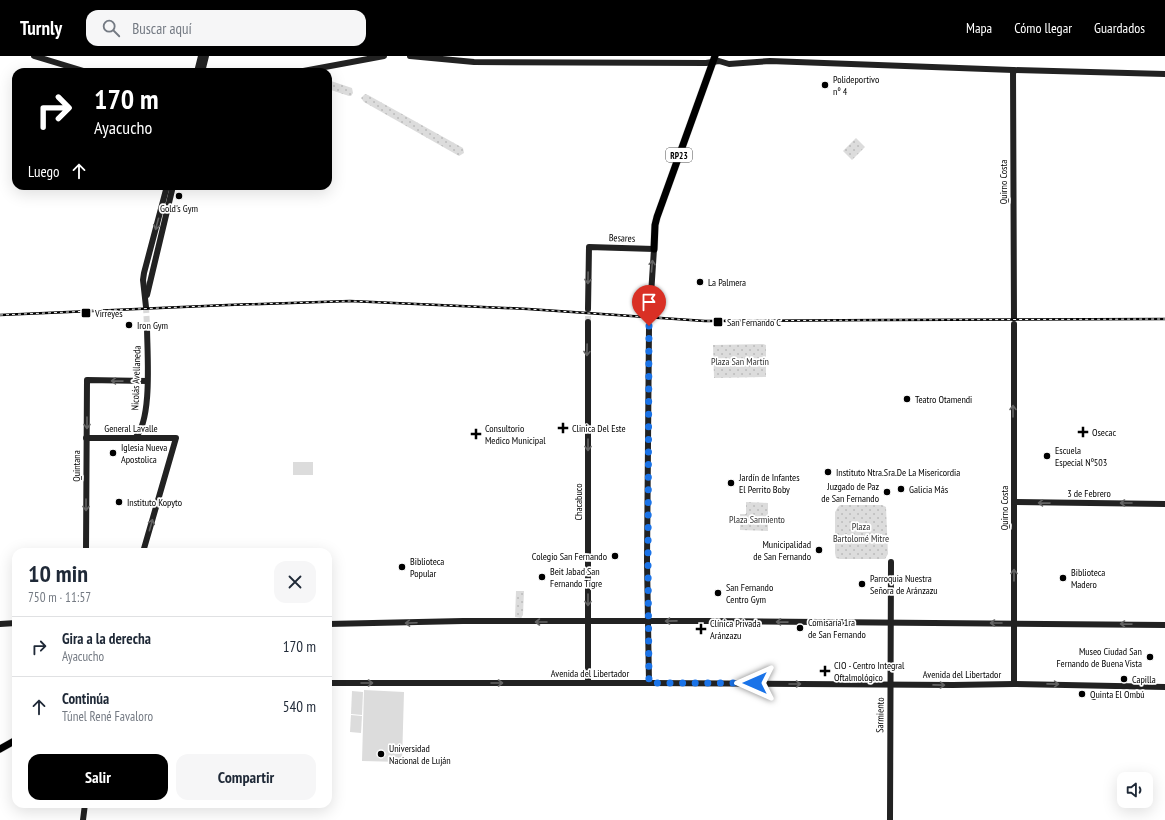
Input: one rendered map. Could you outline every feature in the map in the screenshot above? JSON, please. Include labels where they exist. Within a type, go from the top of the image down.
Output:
[{"type":"main road","points":[[34,56],[74,68]]},
{"type":"main road","points":[[198,68],[201,56]]},
{"type":"main road","points":[[203,68],[206,56]]},
{"type":"main road","points":[[320,68],[384,56]]},
{"type":"main road","points":[[410,56],[454,61],[482,62],[714,59],[730,64],[770,61],[1165,74]]},
{"type":"main road","name":"RP23","points":[[650,310],[656,217],[714,59]]},
{"type":"main road","name":"Quirno Costa","points":[[1013,70],[1014,684]]},
{"type":"main road","points":[[166,190],[144,273],[143,280],[146,304],[172,190]]},
{"type":"main road","name":"Besares","points":[[588,310],[589,247],[654,249]]},
{"type":"main road","name":"Chacabuco","points":[[588,322],[588,683]]},
{"type":"main road","name":"Nicolás Avellaneda","points":[[135,438],[141,431],[146,411],[147,326]]},
{"type":"main road","points":[[649,326],[649,683]]},
{"type":"main road","name":"Quintana","points":[[86,548],[87,380],[147,381]]},
{"type":"main road","points":[[141,431],[146,438]]},
{"type":"main road","name":"General Lavalle","points":[[86,438],[176,438],[144,548]]},
{"type":"main road","name":"3 de Febrero","points":[[1014,502],[1165,504]]},
{"type":"main road","name":"Sarmiento","points":[[890,820],[891,562]]},
{"type":"main road","points":[[332,624],[464,621],[717,621],[1165,625]]},
{"type":"main road","points":[[0,624],[12,623]]},
{"type":"main road","name":"Avenida del Libertador","points":[[332,683],[1014,684],[1165,687]]},
{"type":"main road","points":[[0,749],[12,742]]},
{"type":"main road","points":[[83,820],[84,808]]},
{"type":"green space","points":[[332,81],[352,88],[353,93],[349,96],[332,90]]},
{"type":"green space","points":[[365,94],[463,148],[464,153],[459,156],[364,102],[361,98]]},
{"type":"green space","points":[[856,138],[865,147],[852,160],[843,151]]},
{"type":"green space","name":"Plaza San Martín","points":[[713,345],[766,345],[766,377],[714,378]]},
{"type":"green space","points":[[293,462],[313,462],[313,475],[293,475]]},
{"type":"green space","name":"Plaza Sarmiento","points":[[746,502],[768,503],[768,531],[740,530],[740,514],[746,514]]},
{"type":"green space","name":"Plaza Bartolomé Mitre","points":[[840,505],[882,505],[886,507],[888,554],[885,559],[836,558],[835,512]]},
{"type":"green space","points":[[516,591],[524,591],[523,615],[521,618],[515,617]]},
{"type":"green space","points":[[364,690],[404,692],[402,762],[362,761]]},
{"type":"green space","points":[[352,691],[363,692],[362,715],[351,714]]},
{"type":"green space","points":[[351,715],[362,716],[361,733],[350,732]]},
{"type":"tunnel","points":[[146,307],[147,326]]},
{"type":"tunnel","points":[[588,309],[588,322]]},
{"type":"tunnel","points":[[649,327],[650,310]]},
{"type":"railway","points":[[0,315],[350,301],[528,309],[705,321],[1165,319]]},
{"type":"place","name":"Polideportivo nº 4","points":[[825,85]]},
{"type":"place","name":"Gold's Gym","points":[[179,196]]},
{"type":"place","name":"La Palmera","points":[[700,282]]},
{"type":"place","name":"Virreyes","points":[[86,313]]},
{"type":"place","name":"San Fernando C","points":[[718,322]]},
{"type":"place","name":"Iron Gym","points":[[129,325]]},
{"type":"place","name":"Teatro Otamendi","points":[[907,399]]},
{"type":"place","name":"Clinica Del Este","points":[[563,428]]},
{"type":"place","name":"Osecac","points":[[1083,432]]},
{"type":"place","name":"Consultorio Medico Municipal","points":[[476,434]]},
{"type":"place","name":"Iglesia Nueva Apostolica","points":[[113,453]]},
{"type":"place","name":"Escuela Especial Nº503","points":[[1047,456]]},
{"type":"place","name":"Instituto Ntra.Sra.De La Misericordia","points":[[828,472]]},
{"type":"place","name":"Jardín de Infantes El Perrito Boby","points":[[731,483]]},
{"type":"place","name":"Galicia Más","points":[[901,489]]},
{"type":"place","name":"Juzgado de Paz de San Fernando","points":[[887,492]]},
{"type":"place","name":"Instituto Kopyto","points":[[119,502]]},
{"type":"place","name":"Municipalidad de San Fernando","points":[[819,550]]},
{"type":"place","name":"Colegio San Fernando","points":[[615,556]]},
{"type":"place","name":"Biblioteca Popular","points":[[402,567]]},
{"type":"place","name":"Beit Jabad San Fernando Tigre","points":[[542,577]]},
{"type":"place","name":"Biblioteca Madero","points":[[1063,578]]},
{"type":"place","name":"Parroquia Nuestra Señora de Aránzazu","points":[[862,584]]},
{"type":"place","name":"San Fernando Centro Gym","points":[[718,593]]},
{"type":"place","name":"Comisaría 1ra de San Fernando","points":[[800,628]]},
{"type":"place","name":"Clínica Privada Aránzazu","points":[[701,629]]},
{"type":"place","name":"Museo Ciudad San Fernando de Buena Vista","points":[[1150,657]]},
{"type":"place","name":"CIO - Centro Integral Oftalmológico","points":[[825,671]]},
{"type":"place","name":"Capilla","points":[[1124,679]]},
{"type":"place","name":"Quinta El Ombú","points":[[1082,694]]},
{"type":"place","name":"Universidad Nacional de Luján","points":[[381,754]]},
{"type":"route","points":[[649,326],[649,683],[755,683]]}]
